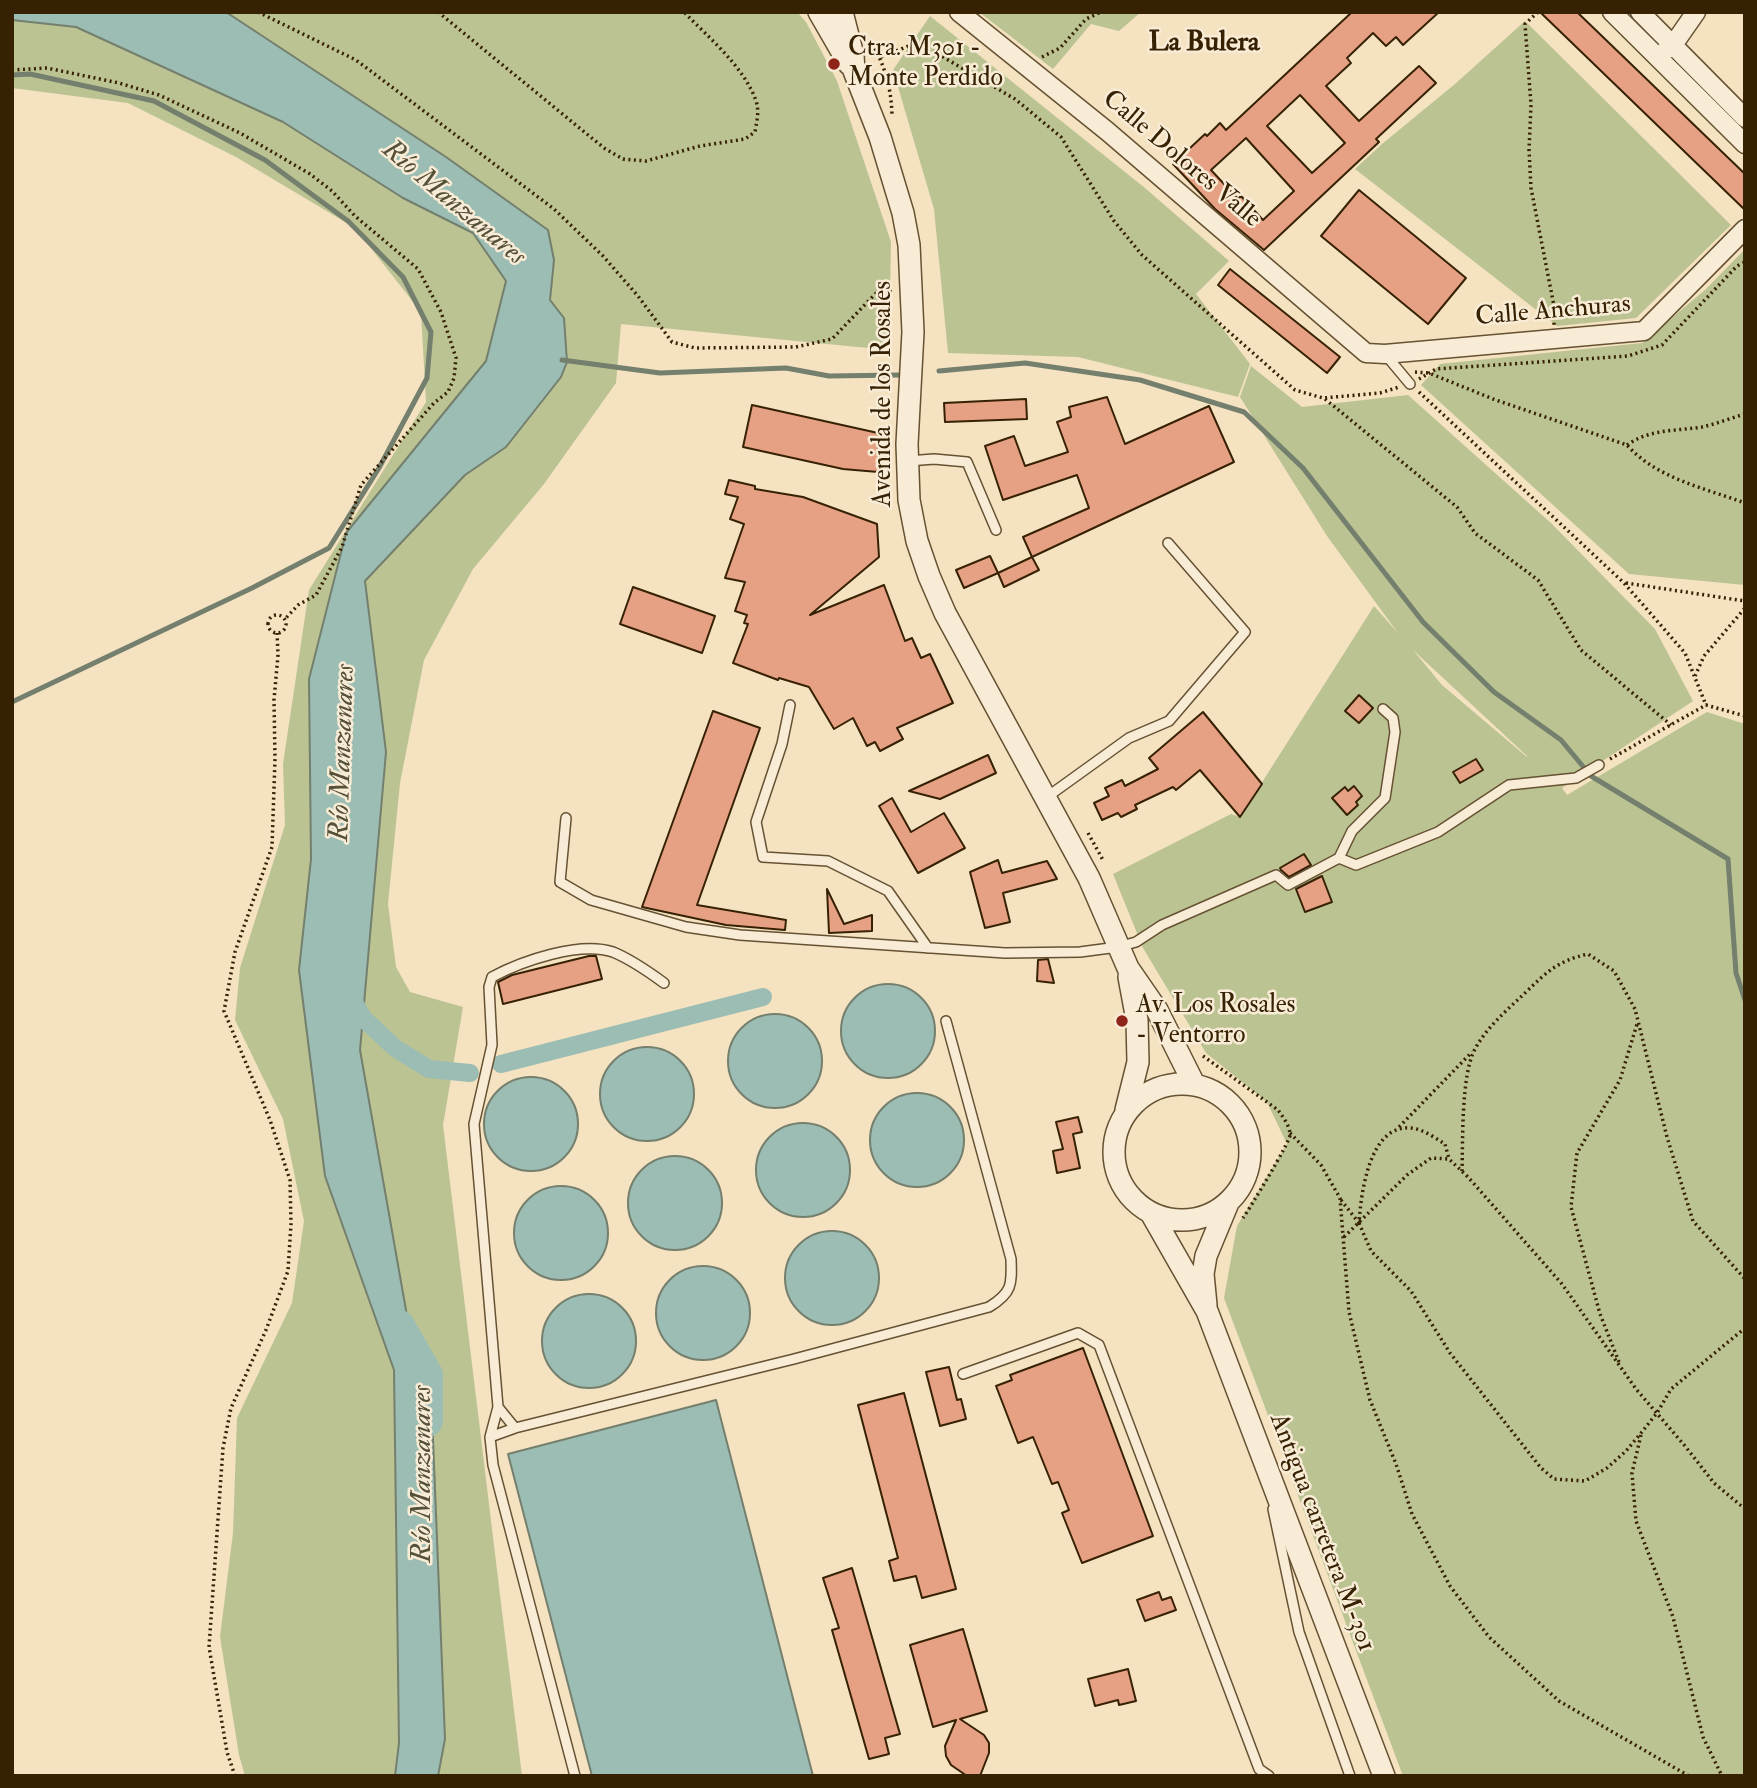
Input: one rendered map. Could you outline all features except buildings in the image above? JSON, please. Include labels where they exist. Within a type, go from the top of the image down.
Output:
[{"type":"street","name":"Avenida de los Rosales","points":[[819,12],[854,71],[880,137],[903,213],[909,245],[913,332],[907,461],[909,500],[917,541],[929,576],[945,613],[1089,877],[1128,968],[1157,1010],[1195,1084]]},
{"type":"street","name":"Avenida de los Rosales","points":[[842,12],[853,55],[854,71]]},
{"type":"street","name":"Calle Dolores Valle","points":[[959,12],[1107,131],[1366,353]]},
{"type":"street","points":[[1612,12],[1745,144]]},
{"type":"street","points":[[1640,12],[1745,118]]},
{"type":"street","points":[[1652,52],[1667,50],[1673,45],[1696,12]]},
{"type":"street","name":"Calle Anchuras","points":[[1366,353],[1385,354],[1644,331],[1745,229]]},
{"type":"street","name":"Avenida de los Rosales","points":[[1125,1112],[1138,1062],[1137,1020],[1128,968]]},
{"type":"street","points":[[1175,1083],[1195,1084],[1215,1091],[1233,1105],[1245,1123],[1251,1144],[1250,1166],[1242,1187],[1228,1203],[1210,1214],[1191,1220],[1171,1219],[1151,1213],[1132,1199],[1119,1180],[1113,1157],[1115,1134],[1125,1112],[1139,1098],[1156,1088],[1175,1083]]},
{"type":"street","name":"Antigua carretera M-301","points":[[1207,1311],[1203,1274],[1206,1256],[1228,1203]]},
{"type":"street","name":"Antigua carretera M-301","points":[[1151,1213],[1207,1311],[1384,1776]]},
{"type":"lane","points":[[1385,354],[1410,384]]},
{"type":"lane","points":[[907,461],[934,459],[967,462],[996,530]]},
{"type":"lane","points":[[1046,799],[1129,738],[1169,721],[1245,632],[1168,543]]},
{"type":"lane","points":[[790,705],[782,744],[756,822],[763,857],[828,861],[888,891],[928,948]]},
{"type":"lane","points":[[566,818],[560,882],[591,900],[687,927],[740,935],[1005,953],[1080,952],[1118,947],[1136,942],[1162,925],[1276,875],[1288,885],[1339,858],[1352,831],[1385,798],[1395,732],[1393,718],[1383,709]]},
{"type":"lane","points":[[1339,858],[1356,865],[1438,832],[1509,785],[1576,778],[1599,765]]},
{"type":"lane","points":[[575,1776],[493,1465],[490,1437],[498,1407],[474,1124],[492,1045],[489,987],[492,977],[510,967],[584,948],[612,952],[664,983]]},
{"type":"lane","points":[[490,1437],[515,1428],[873,1339],[989,1307],[1005,1298],[1012,1279],[1011,1259],[946,1021]]},
{"type":"lane","points":[[962,1374],[1078,1333],[1099,1345],[1259,1769],[1269,1776]]},
{"type":"lane","points":[[498,1407],[515,1428]]},
{"type":"lane","points":[[1262,1459],[1299,1632],[1346,1775]]},
{"type":"path","points":[[258,12],[356,60],[554,209],[603,256],[638,296],[672,342],[695,348],[796,346],[832,339],[879,290],[895,292]]},
{"type":"path","points":[[438,12],[604,148],[623,159],[646,161],[700,146],[745,139],[755,132],[758,116],[756,100],[743,77],[684,12]]},
{"type":"path","points":[[1028,67],[1060,48],[1091,12]]},
{"type":"path","points":[[1086,19],[1101,12]]},
{"type":"path","points":[[1538,12],[1525,24],[1531,105],[1529,150],[1531,188],[1554,306],[1554,330]]},
{"type":"path","points":[[881,57],[911,45],[931,50],[1015,99],[1061,137],[1114,221],[1142,255],[1295,390],[1323,398],[1380,393],[1410,384],[1624,583],[1685,653],[1706,705]]},
{"type":"path","points":[[12,70],[47,68],[119,83],[159,95],[240,133],[310,174],[332,191],[355,216],[418,269],[441,312],[456,358],[454,378],[448,392],[434,402],[361,485],[342,547],[316,595],[298,605],[285,619],[285,628],[277,632]]},
{"type":"path","points":[[1400,371],[1429,373],[1493,399],[1627,444],[1637,456],[1657,470],[1745,503]]},
{"type":"path","points":[[1323,398],[1457,507],[1475,533],[1538,580],[1581,650],[1671,725]]},
{"type":"path","points":[[1627,444],[1647,435],[1704,426],[1745,414]]},
{"type":"path","points":[[1624,583],[1745,601]]},
{"type":"path","points":[[1695,678],[1703,656],[1745,608]]},
{"type":"path","points":[[277,632],[269,627],[270,619],[278,615],[285,619]]},
{"type":"path","points":[[235,1776],[227,1752],[209,1647],[223,1448],[231,1408],[266,1330],[288,1271],[292,1224],[290,1180],[270,1120],[224,1011],[235,953],[272,847],[277,632]]},
{"type":"path","points":[[1599,765],[1706,705],[1745,716]]},
{"type":"path","points":[[1359,1223],[1361,1192],[1367,1166],[1385,1139],[1474,1050],[1491,1027],[1548,972],[1567,958],[1588,954],[1614,971],[1634,1009],[1667,1137],[1693,1221],[1745,1279]]},
{"type":"path","points":[[1622,1369],[1600,1314],[1571,1207],[1577,1153],[1620,1080],[1637,1022]]},
{"type":"path","points":[[1462,1171],[1468,1073],[1474,1050]]},
{"type":"path","points":[[1398,1128],[1413,1128],[1445,1144],[1449,1159],[1562,1284],[1622,1369],[1714,1483],[1745,1509]]},
{"type":"path","points":[[1290,1133],[1321,1165],[1340,1198],[1359,1223],[1371,1251],[1411,1292],[1450,1353],[1541,1468],[1554,1479],[1585,1481],[1607,1468],[1641,1433],[1671,1389],[1745,1328]]},
{"type":"path","points":[[1344,1237],[1407,1175],[1431,1158],[1449,1159]]},
{"type":"path","points":[[1340,1198],[1349,1312],[1370,1400],[1396,1464],[1412,1514],[1450,1586],[1489,1637],[1559,1700],[1689,1776]]},
{"type":"path","points":[[1641,1433],[1632,1474],[1636,1521],[1673,1617],[1703,1737],[1722,1776]]},
{"type":"green space","points":[[12,12],[797,12],[806,22],[837,81],[891,242],[889,350],[621,324],[616,383],[544,484],[473,569],[424,660],[400,783],[388,904],[396,967],[410,992],[463,1007],[443,1125],[522,1776],[245,1776],[239,1755],[220,1637],[233,1533],[237,1418],[292,1303],[304,1221],[283,1119],[235,1020],[240,968],[285,825],[283,764],[309,590],[426,402],[421,312],[355,228],[236,157],[128,103],[12,88]]},
{"type":"green space","points":[[979,12],[1141,12],[1119,31],[1091,24],[1053,69]]},
{"type":"green space","points":[[930,16],[1145,188],[1229,261],[1196,294],[1250,364],[1238,397],[1078,357],[948,353],[934,209],[893,70]]},
{"type":"green space","points":[[1525,21],[1731,225],[1636,318],[1557,326],[1355,169]]},
{"type":"green space","points":[[1745,249],[1745,585],[1629,574],[1421,385],[1440,364],[1642,343],[1706,289]]},
{"type":"green space","points":[[1251,366],[1302,407],[1408,395],[1552,524],[1655,629],[1693,701],[1562,788],[1567,795],[1707,712],[1745,724],[1745,1776],[1403,1776],[1224,1298],[1237,1226],[1287,1144],[1267,1102],[1206,1053],[1143,948],[1113,874],[1231,814],[1240,817],[1374,606],[1398,633],[1327,536],[1240,397]],"holes":[[[1413,650],[1527,756],[1442,685]]]},
{"type":"water","points":[[12,12],[226,12],[446,157],[548,230],[554,260],[550,300],[564,318],[567,362],[561,377],[506,447],[465,475],[365,581],[386,752],[360,1050],[412,1344],[431,1389],[445,1739],[438,1776],[395,1776],[399,1743],[394,1370],[325,1176],[299,970],[311,859],[309,679],[346,533],[486,361],[506,281],[473,233],[403,198],[283,122],[76,27],[12,20]]},
{"type":"water","points":[[888,984],[906,988],[921,998],[931,1013],[935,1031],[931,1049],[921,1064],[906,1074],[888,1078],[870,1074],[855,1064],[845,1049],[841,1031],[845,1013],[855,998],[870,988]]},
{"type":"water","points":[[775,1014],[793,1018],[808,1028],[818,1043],[822,1061],[818,1079],[808,1094],[793,1104],[775,1108],[757,1104],[742,1094],[732,1079],[728,1061],[732,1043],[742,1028],[757,1018]]},
{"type":"water","points":[[647,1047],[665,1051],[680,1061],[690,1076],[694,1094],[690,1112],[680,1127],[665,1137],[647,1141],[629,1137],[614,1127],[604,1112],[600,1094],[604,1076],[614,1061],[629,1051]]},
{"type":"water","points":[[531,1077],[549,1081],[564,1091],[574,1106],[578,1124],[574,1142],[564,1157],[549,1167],[531,1171],[513,1167],[498,1157],[488,1142],[484,1124],[488,1106],[498,1091],[513,1081]]},
{"type":"water","points":[[917,1093],[935,1097],[950,1107],[960,1122],[964,1140],[960,1158],[950,1173],[935,1183],[917,1187],[899,1183],[884,1173],[874,1158],[870,1140],[874,1122],[884,1107],[899,1097]]},
{"type":"water","points":[[803,1123],[821,1127],[836,1137],[846,1152],[850,1170],[846,1188],[836,1203],[821,1213],[803,1217],[785,1213],[770,1203],[760,1188],[756,1170],[760,1152],[770,1137],[785,1127]]},
{"type":"water","points":[[675,1156],[693,1160],[708,1170],[718,1185],[722,1203],[718,1221],[708,1236],[693,1246],[675,1250],[657,1246],[642,1236],[632,1221],[628,1203],[632,1185],[642,1170],[657,1160]]},
{"type":"water","points":[[561,1186],[579,1190],[594,1200],[604,1215],[608,1233],[604,1251],[594,1266],[579,1276],[561,1280],[543,1276],[528,1266],[518,1251],[514,1233],[518,1215],[528,1200],[543,1190]]},
{"type":"water","points":[[832,1231],[850,1235],[865,1245],[875,1260],[879,1278],[875,1296],[865,1311],[850,1321],[832,1325],[814,1321],[799,1311],[789,1296],[785,1278],[789,1260],[799,1245],[814,1235]]},
{"type":"water","points":[[703,1266],[721,1270],[736,1280],[746,1295],[750,1313],[746,1331],[736,1346],[721,1356],[703,1360],[685,1356],[670,1346],[660,1331],[656,1313],[660,1295],[670,1280],[685,1270]]},
{"type":"water","points":[[589,1294],[607,1298],[622,1308],[632,1323],[636,1341],[632,1359],[622,1374],[607,1384],[589,1388],[571,1384],[556,1374],[546,1359],[542,1341],[546,1323],[556,1308],[571,1298]]},
{"type":"water","points":[[716,1400],[813,1776],[592,1776],[508,1454]]},
{"type":"waterway","points":[[12,75],[30,74],[154,101],[265,160],[348,221],[403,277],[431,332],[427,378],[379,468],[329,548],[252,588],[12,702]]},
{"type":"waterway","points":[[562,360],[660,373],[786,368],[829,376],[900,375]]},
{"type":"waterway","points":[[939,371],[1025,363],[1140,380],[1244,412],[1303,468],[1423,622],[1494,692],[1561,740],[1591,776],[1728,859],[1736,973],[1745,1000]]},
{"type":"waterway","points":[[501,1064],[763,997]]},
{"type":"waterway","points":[[352,999],[363,1018],[395,1048],[429,1069],[470,1073]]},
{"type":"waterway","name":"Río Manzanares","points":[[399,1326],[427,1375],[427,1421]]},
{"type":"place","name":"Ctra. M301 - Monte Perdido","points":[[834,64]]},
{"type":"place","name":"Av. Los Rosales - Ventorro","points":[[1122,1021]]},
{"type":"district","name":"La Bulera","points":[[1204,44]]}]
